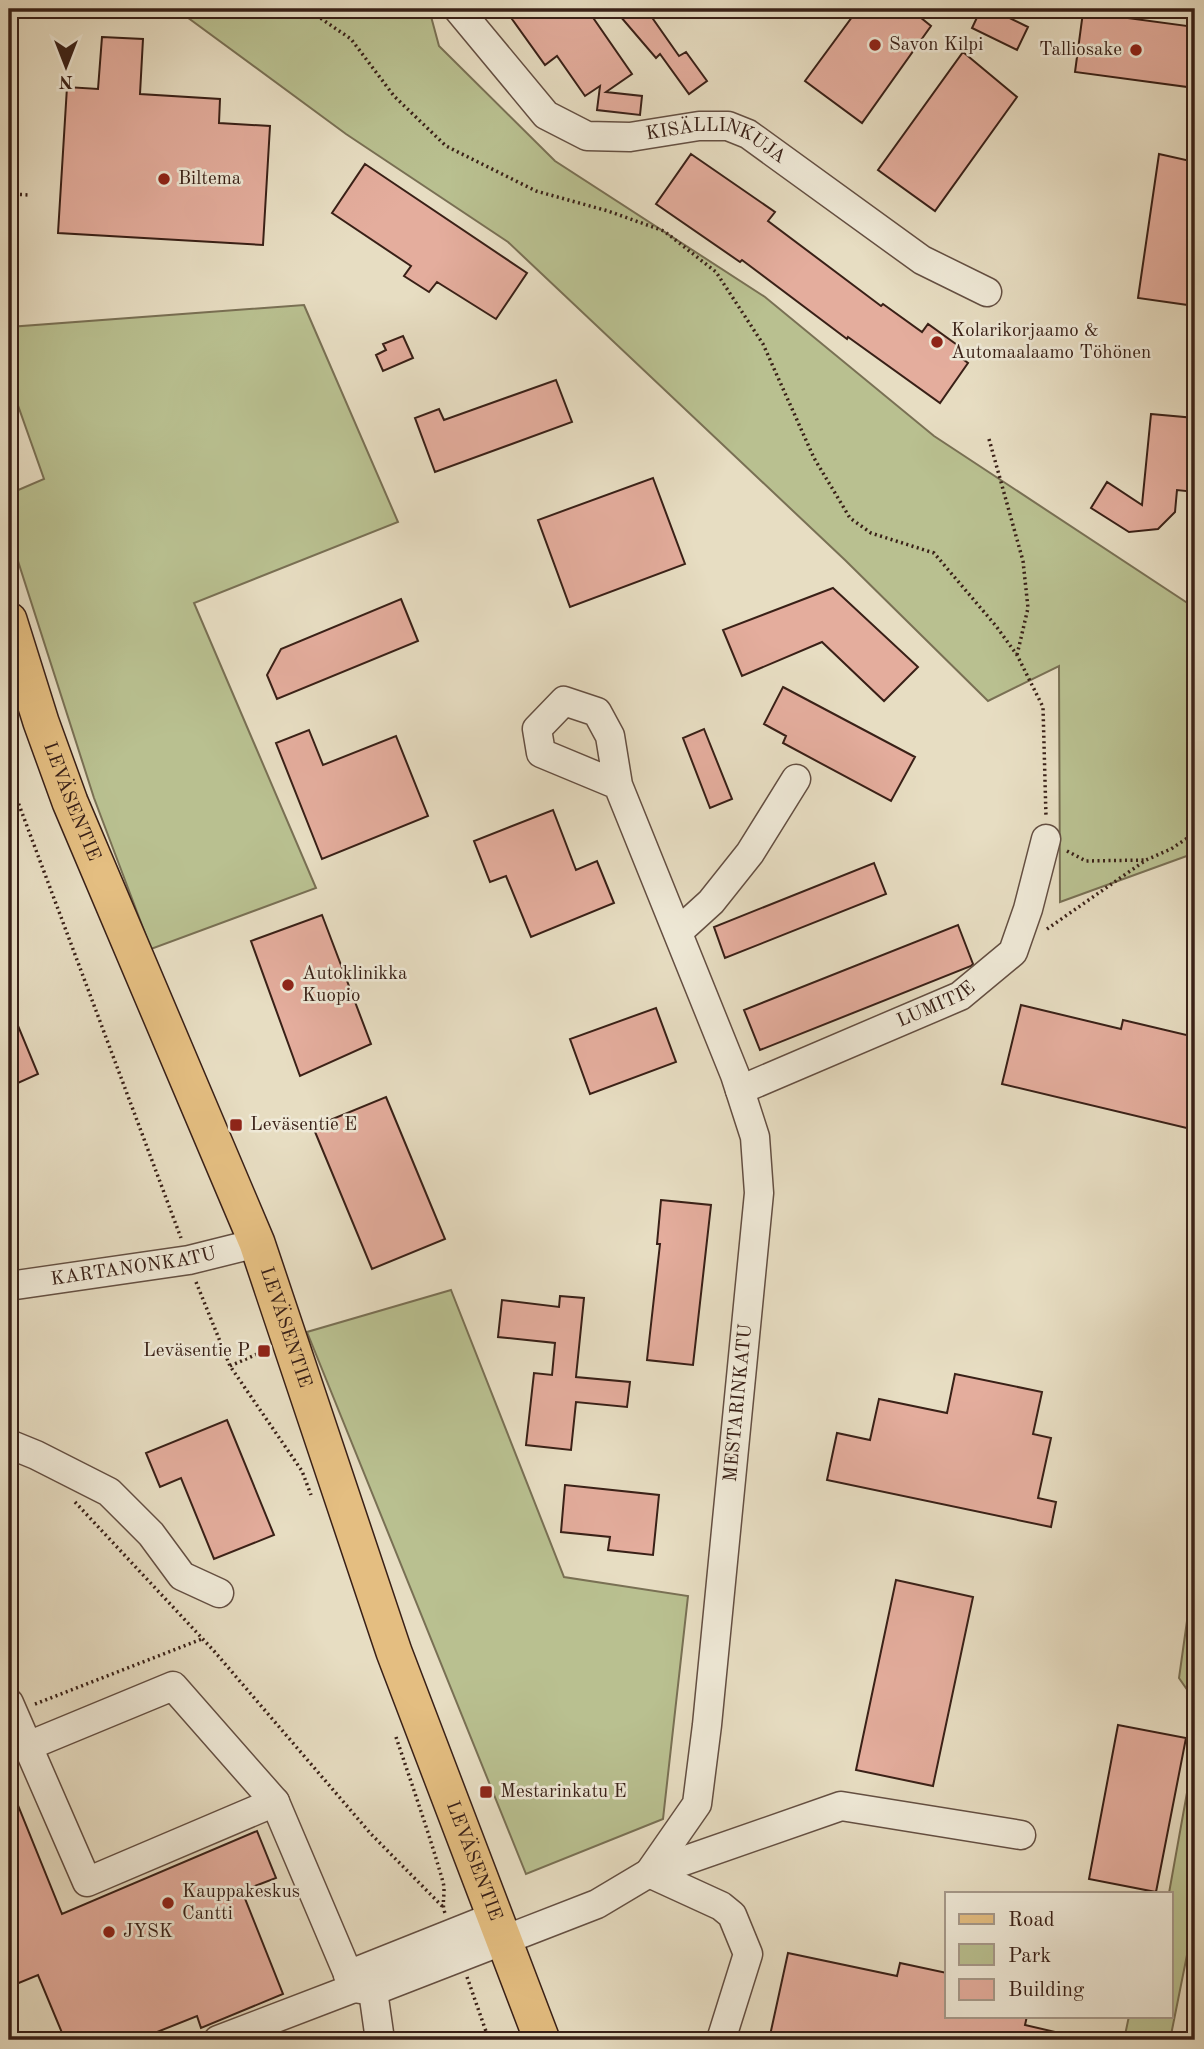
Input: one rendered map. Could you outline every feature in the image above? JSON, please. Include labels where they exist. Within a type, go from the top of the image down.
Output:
[{"type":"main road","name":"LEVÄSENTIE","points":[[9,620],[41,722],[71,802],[257,1243],[394,1652],[542,2040]]},
{"type":"street","name":"KISÄLLINKUJA","points":[[458,9],[546,115],[587,136],[630,138],[699,126],[728,126],[748,134],[922,260],[987,292]]},
{"type":"street","points":[[677,932],[711,902],[750,853],[796,779]]},
{"type":"street","name":"MESTARINKATU","points":[[218,2040],[358,1984],[452,1932],[500,1927],[597,1904],[649,1873],[697,1804],[708,1725],[759,1193],[755,1137],[740,1090],[618,785]]},
{"type":"street","name":"LUMITIE","points":[[740,1090],[960,996],[971,987],[1013,952],[1028,909],[1046,839]]},
{"type":"street","name":"KARTANONKATU","points":[[9,1286],[188,1260],[257,1243]]},
{"type":"street","points":[[9,1444],[109,1492],[151,1534],[182,1576],[219,1593]]},
{"type":"street","points":[[28,1746],[173,1686],[275,1802],[358,1984],[375,2039]]},
{"type":"street","points":[[11,1708],[87,1882],[275,1802]]},
{"type":"street","points":[[649,1873],[841,1806],[1021,1835]]},
{"type":"street","points":[[649,1873],[721,1906],[732,1915],[748,1954],[720,2040]]},
{"type":"path","points":[[307,9],[351,38],[394,96],[446,146],[536,191],[608,211],[664,231],[716,272],[763,344],[814,458],[850,518],[871,533],[934,553],[1017,655],[1043,707],[1046,839],[1086,861],[1146,860]]},
{"type":"path","points":[[9,194],[30,195]]},
{"type":"path","points":[[989,439],[1023,561],[1028,608],[1017,655]]},
{"type":"path","points":[[9,778],[230,1366],[302,1471],[311,1496]]},
{"type":"path","points":[[1046,929],[1146,860],[1171,849],[1195,833]]},
{"type":"path","points":[[230,1366],[264,1351]]},
{"type":"path","points":[[70,1496],[202,1639],[452,1932]]},
{"type":"path","points":[[11,1708],[202,1639]]},
{"type":"path","points":[[392,1727],[428,1829],[446,1892],[452,1932],[489,2040]]},
{"type":"green space","points":[[176,9],[429,9],[439,46],[555,161],[765,297],[934,436],[1195,608],[1195,853],[1060,902],[1059,666],[988,701],[845,560],[508,242],[346,134]]},
{"type":"green space","points":[[304,305],[398,522],[194,603],[316,888],[151,949],[94,798],[9,533],[9,494],[44,479],[9,380],[9,327]]},
{"type":"green space","points":[[451,1290],[564,1577],[688,1596],[663,1819],[526,1874],[307,1332]]},
{"type":"green space","points":[[1195,1564],[1195,1701],[1179,1678]]},
{"type":"green space","points":[[1195,1748],[1195,1915],[1170,2040],[1124,2040],[1129,2018],[1172,2018],[1172,1892],[1169,1892]]},
{"type":"building","points":[[529,9],[587,9],[632,74],[606,92],[642,96],[640,115],[597,110],[600,86],[585,96],[557,56],[545,65],[512,19]]},
{"type":"building","points":[[614,9],[646,9],[679,56],[686,52],[707,81],[689,94],[660,54],[656,58]]},
{"type":"building","name":"Savon Kilpi","points":[[858,9],[910,9],[931,26],[862,123],[805,81]]},
{"type":"building","points":[[981,9],[991,9],[1028,27],[1017,50],[972,28]]},
{"type":"building","name":"Talliosake","points":[[1083,12],[1195,27],[1195,88],[1075,72]]},
{"type":"building","name":"Biltema","points":[[102,37],[143,39],[140,94],[220,99],[219,123],[270,126],[263,245],[58,233],[67,87],[98,89]]},
{"type":"building","points":[[963,52],[1017,97],[935,211],[878,170]]},
{"type":"building","points":[[691,154],[775,212],[768,221],[881,306],[883,304],[922,332],[928,324],[960,347],[956,354],[968,363],[940,403],[848,337],[847,339],[742,260],[740,262],[656,204]]},
{"type":"building","points":[[1159,154],[1195,162],[1195,306],[1138,298]]},
{"type":"building","points":[[365,164],[527,273],[496,319],[437,282],[429,292],[404,276],[411,266],[332,213]]},
{"type":"building","points":[[403,336],[413,358],[383,371],[376,355],[386,350],[383,344]]},
{"type":"building","points":[[556,380],[572,422],[435,472],[415,418],[439,409],[444,420]]},
{"type":"building","points":[[1151,414],[1195,418],[1195,492],[1177,490],[1175,512],[1158,529],[1129,532],[1091,508],[1107,482],[1142,505]]},
{"type":"building","points":[[653,478],[685,564],[570,607],[538,520]]},
{"type":"building","points":[[833,588],[918,667],[884,701],[822,642],[742,676],[723,630]]},
{"type":"building","points":[[401,599],[418,641],[277,699],[267,675],[281,649]]},
{"type":"building","points":[[783,687],[915,757],[891,801],[783,743],[786,736],[764,724]]},
{"type":"building","points":[[704,729],[732,799],[710,808],[683,738]]},
{"type":"building","points":[[309,730],[323,765],[396,736],[428,816],[322,859],[276,743]]},
{"type":"building","points":[[553,810],[576,870],[597,861],[614,903],[531,937],[506,876],[490,882],[474,841]]},
{"type":"building","points":[[874,863],[886,894],[725,958],[714,927]]},
{"type":"building","points":[[322,915],[371,1044],[300,1076],[251,941]]},
{"type":"building","points":[[958,925],[973,964],[971,966],[760,1050],[744,1010]]},
{"type":"building","points":[[9,1004],[38,1074],[9,1087]]},
{"type":"building","points":[[1021,1005],[1121,1029],[1123,1020],[1195,1037],[1195,1130],[1002,1084]]},
{"type":"building","points":[[656,1008],[676,1062],[590,1094],[570,1039]]},
{"type":"building","points":[[386,1097],[445,1239],[372,1269],[313,1127]]},
{"type":"building","points":[[661,1200],[711,1205],[693,1365],[647,1360],[660,1244],[657,1244]]},
{"type":"building","points":[[560,1296],[584,1298],[576,1377],[630,1382],[627,1407],[576,1402],[571,1450],[526,1445],[534,1373],[552,1375],[555,1343],[498,1337],[502,1300],[559,1307]]},
{"type":"building","points":[[955,1374],[1042,1392],[1033,1434],[1051,1438],[1038,1498],[1056,1502],[1051,1527],[827,1480],[837,1433],[870,1440],[879,1399],[947,1413]]},
{"type":"building","points":[[227,1420],[274,1535],[214,1559],[181,1478],[160,1487],[146,1453]]},
{"type":"building","points":[[565,1485],[659,1495],[653,1555],[608,1550],[610,1537],[561,1532]]},
{"type":"building","points":[[896,1580],[973,1597],[933,1786],[856,1770]]},
{"type":"building","points":[[1118,1725],[1186,1738],[1156,1892],[1089,1879]]},
{"type":"building","name":"Kauppakeskus Cantti","points":[[9,1783],[62,1914],[257,1831],[276,1878],[242,1891],[283,1994],[201,2028],[197,2016],[137,2040],[65,2040],[38,1975],[9,1987]]},
{"type":"building","points":[[788,1953],[897,1976],[900,1963],[945,1973],[945,2018],[1027,2018],[1025,2025],[1064,2034],[1064,2040],[769,2040]]},
{"type":"place","name":"Savon Kilpi","points":[[875,45]]},
{"type":"place","name":"Talliosake","points":[[1136,50]]},
{"type":"place","name":"Biltema","points":[[164,179]]},
{"type":"place","name":"Kolarikorjaamo & Automaalaamo Töhönen","points":[[937,342]]},
{"type":"place","name":"Autoklinikka Kuopio","points":[[288,985]]},
{"type":"place","name":"Leväsentie E","points":[[236,1125]]},
{"type":"place","name":"Leväsentie P","points":[[264,1351]]},
{"type":"place","name":"Mestarinkatu E","points":[[486,1792]]},
{"type":"place","name":"Kauppakeskus Cantti","points":[[168,1903]]},
{"type":"place","name":"JYSK","points":[[109,1932]]}]
